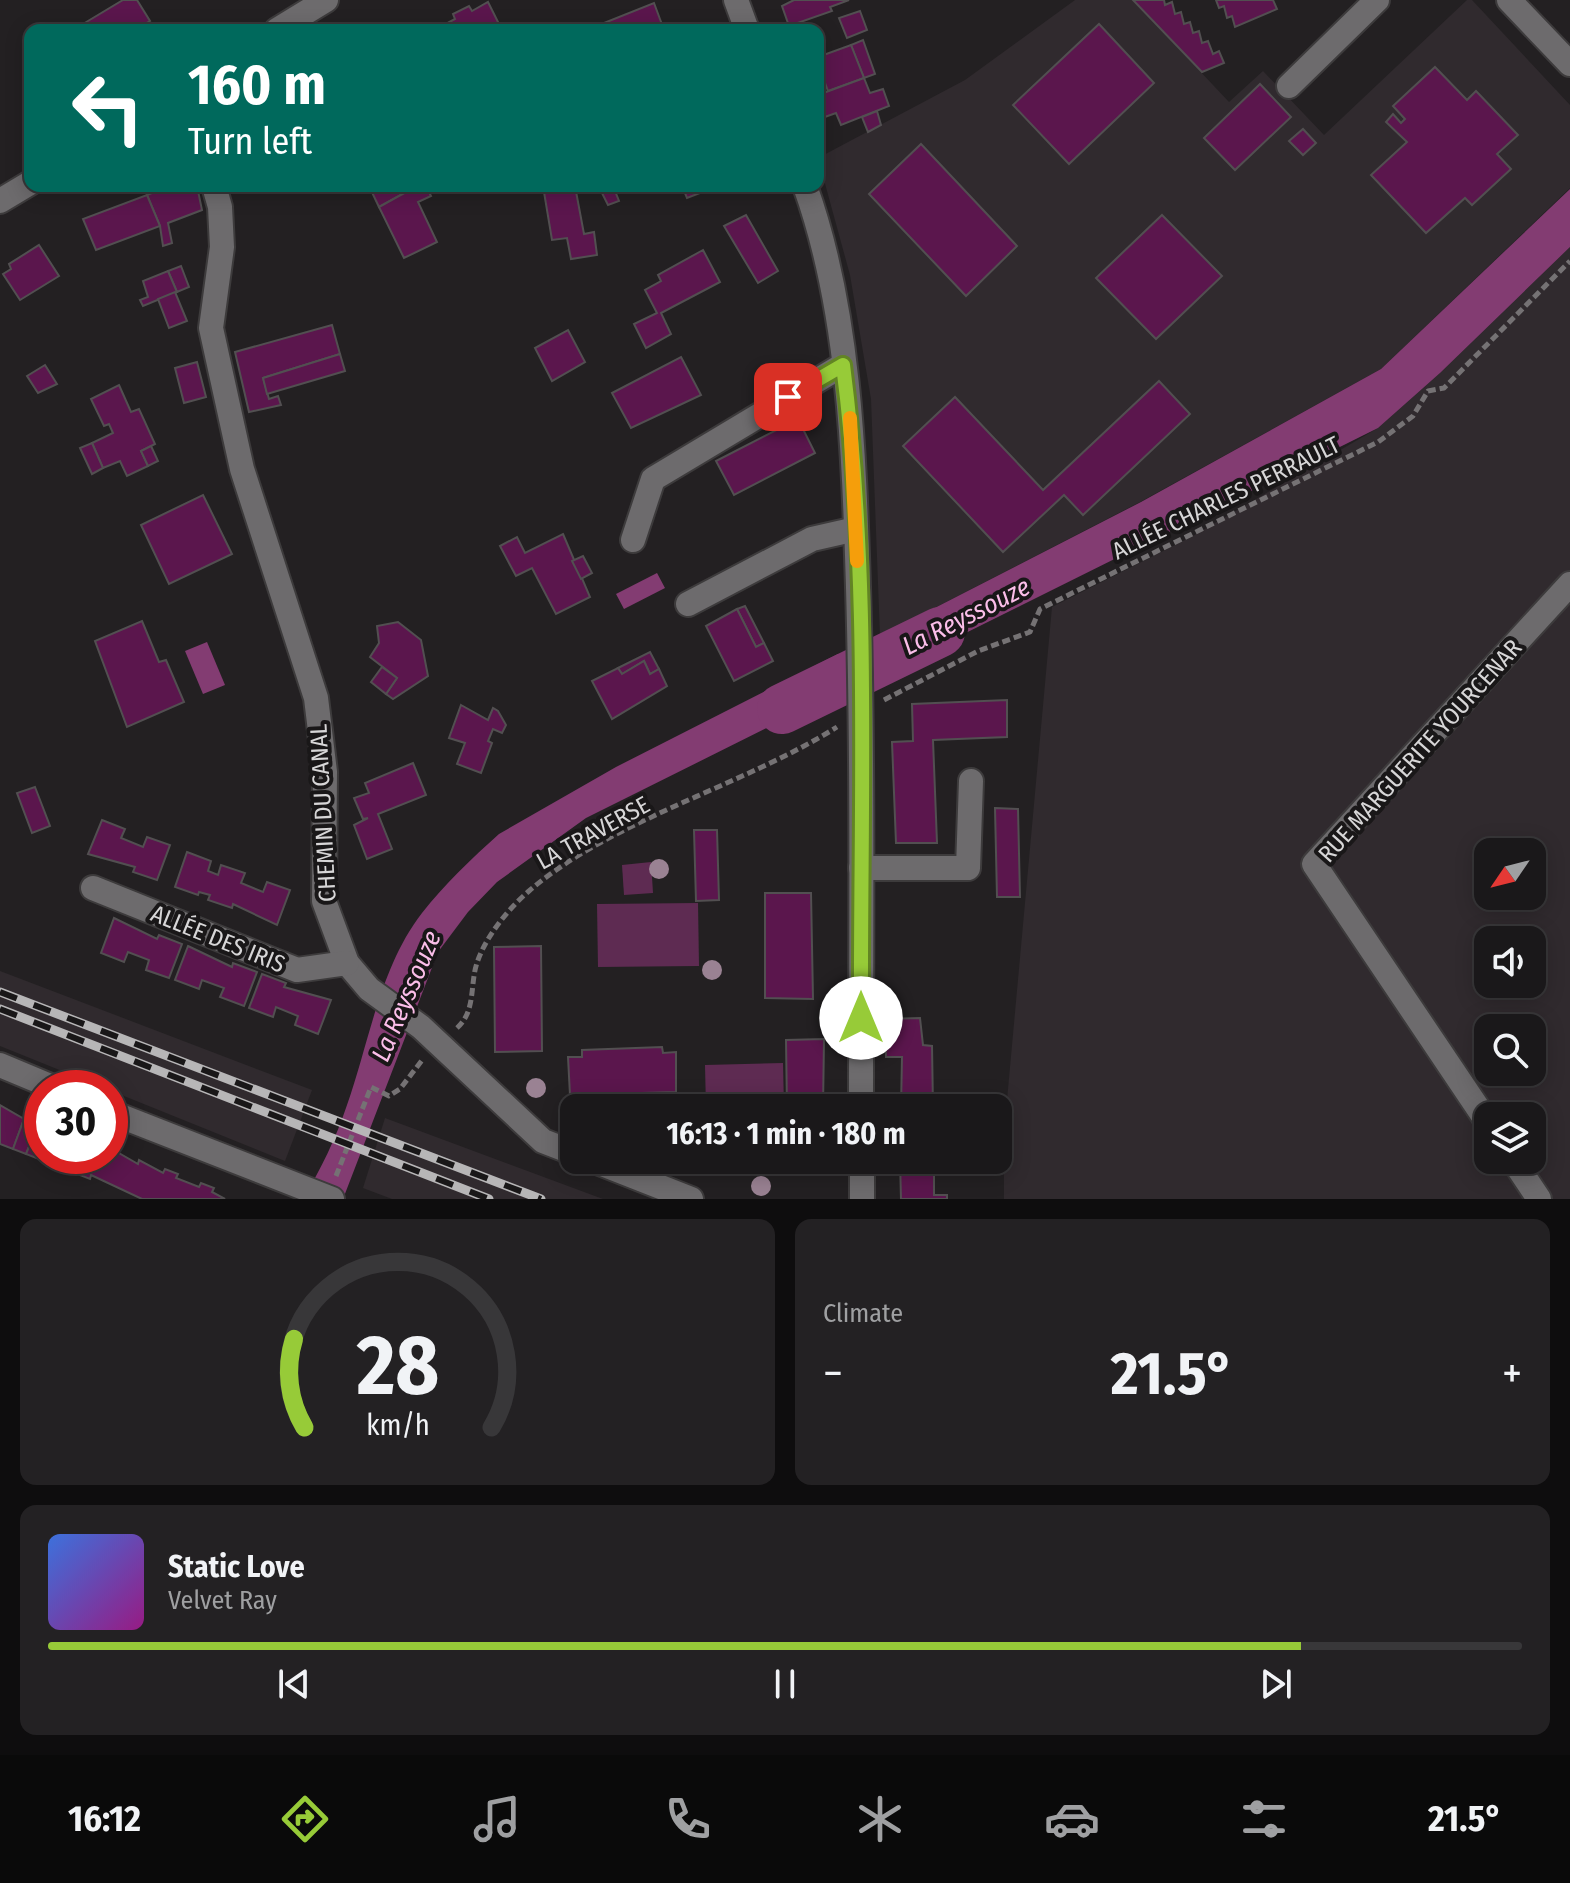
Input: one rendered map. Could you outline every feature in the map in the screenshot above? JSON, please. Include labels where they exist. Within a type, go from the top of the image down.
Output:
[{"type":"street","points":[[287,24],[326,0]]},
{"type":"street","points":[[736,0],[745,24]]},
{"type":"street","points":[[1289,86],[1377,0]]},
{"type":"street","points":[[1509,0],[1570,64]]},
{"type":"street","points":[[0,201],[24,187]]},
{"type":"street","name":"CHEMIN DU CANAL","points":[[216,192],[220,207],[222,247],[211,328],[242,469],[316,698],[325,772],[324,901],[347,963],[369,989],[430,1035],[543,1141],[560,1148]]},
{"type":"street","points":[[807,192],[817,220],[843,365],[854,449],[860,632],[861,1094]]},
{"type":"street","points":[[633,540],[653,479],[843,365]]},
{"type":"street","points":[[688,604],[812,539],[856,529]]},
{"type":"street","name":"RUE MARGUERITE YOURCENAR","points":[[1474,1102],[1314,864],[1570,584]]},
{"type":"street","points":[[861,868],[968,868],[971,781]]},
{"type":"street","name":"ALLÉE DES IRIS","points":[[93,888],[297,970],[347,963]]},
{"type":"street","points":[[0,1065],[24,1075]]},
{"type":"street","points":[[128,1119],[298,1186],[332,1192]]},
{"type":"street","points":[[628,1174],[691,1199]]},
{"type":"street","points":[[862,1174],[862,1199]]},
{"type":"street","points":[[1522,1174],[1539,1199]]},
{"type":"path","name":"ALLÉE CHARLES PERRAULT","points":[[860,712],[978,651],[1030,632],[1040,609],[1378,442],[1413,416],[1428,391],[1444,388],[1570,261]]},
{"type":"path","name":"LA TRAVERSE","points":[[332,1192],[371,1087],[389,1096],[400,1089],[430,1035],[461,1024],[470,1011],[478,958],[504,917],[554,871],[633,828],[802,748],[860,712]]},
{"type":"shaded area","points":[[1075,0],[1133,0],[1229,102],[1263,71],[1324,135],[1467,0],[1472,0],[1570,105],[1570,188],[1381,369],[1140,502],[880,636],[871,399],[850,275],[824,180],[824,155],[965,80]]},
{"type":"shaded area","points":[[1570,247],[1570,1199],[1004,1199],[1004,1174],[1012,1174],[1012,1094],[1008,1094],[1052,607],[1191,537],[1378,428],[1440,373]]},
{"type":"shaded area","points":[[651,862],[653,893],[624,895],[622,865]]},
{"type":"shaded area","points":[[698,903],[699,966],[598,967],[597,904]]},
{"type":"shaded area","points":[[0,971],[312,1090],[285,1161],[128,1098],[128,1070],[59,1070],[0,1046]]},
{"type":"shaded area","points":[[783,1063],[784,1094],[706,1094],[705,1065]]},
{"type":"shaded area","points":[[385,1118],[603,1199],[392,1199],[363,1188]]},
{"type":"water","points":[[1570,189],[1570,247],[1440,373],[1378,428],[877,677],[880,636],[1141,502],[1381,369]]},
{"type":"water","points":[[657,573],[665,588],[624,609],[616,594]]},
{"type":"water","points":[[207,642],[225,685],[203,694],[185,651]]},
{"type":"water","points":[[838,654],[845,689],[586,818],[497,882],[468,912],[438,952],[343,1199],[303,1199],[343,1117],[377,1006],[396,957],[422,913],[459,872],[499,834],[616,767]]},
{"type":"building","points":[[123,0],[137,0],[150,21],[145,24],[83,24]]},
{"type":"building","points":[[794,0],[849,0],[830,7],[832,11],[788,24],[782,6]]},
{"type":"building","points":[[1133,0],[1164,0],[1165,5],[1172,2],[1175,14],[1181,12],[1184,24],[1190,22],[1193,33],[1199,31],[1202,43],[1208,41],[1213,54],[1219,51],[1224,63],[1202,72]]},
{"type":"building","points":[[1216,0],[1273,0],[1277,9],[1235,27],[1232,16],[1227,18],[1224,6],[1219,8]]},
{"type":"building","points":[[488,2],[499,24],[446,24],[455,19],[453,14],[469,6],[472,11]]},
{"type":"building","points":[[654,3],[662,24],[602,24]]},
{"type":"building","points":[[860,11],[867,30],[847,38],[839,18]]},
{"type":"building","points":[[1099,24],[1154,83],[1069,164],[1013,105]]},
{"type":"building","points":[[863,40],[875,74],[864,78],[851,45]]},
{"type":"building","points":[[851,45],[864,78],[828,91],[824,80],[824,55]]},
{"type":"building","points":[[1435,67],[1467,100],[1476,91],[1518,135],[1497,154],[1511,169],[1472,205],[1465,198],[1426,233],[1371,175],[1407,142],[1386,122],[1393,114],[1401,123],[1405,119],[1393,106]]},
{"type":"building","points":[[864,78],[870,93],[883,89],[889,106],[841,125],[836,113],[824,117],[824,93]]},
{"type":"building","points":[[1260,84],[1291,117],[1235,170],[1204,138]]},
{"type":"building","points":[[877,111],[881,125],[868,132],[862,117]]},
{"type":"building","points":[[1303,129],[1316,143],[1303,155],[1289,141]]},
{"type":"building","points":[[921,144],[1017,246],[966,296],[869,194]]},
{"type":"building","points":[[154,192],[198,192],[202,210],[168,223],[172,243],[163,246],[160,226],[147,195]]},
{"type":"building","points":[[372,192],[406,192],[379,207]]},
{"type":"building","points":[[406,192],[429,192],[431,196],[418,202],[437,242],[404,258],[379,207]]},
{"type":"building","points":[[544,192],[576,192],[584,234],[594,232],[597,255],[571,259],[567,238],[552,240]]},
{"type":"building","points":[[602,192],[615,192],[619,201],[608,205]]},
{"type":"building","points":[[684,192],[702,192],[687,198]]},
{"type":"building","points":[[147,195],[160,226],[96,250],[83,219]]},
{"type":"building","points":[[746,215],[778,271],[758,283],[724,226]]},
{"type":"building","points":[[1162,215],[1222,276],[1156,339],[1096,278]]},
{"type":"building","points":[[39,245],[59,276],[20,300],[3,274],[11,269],[9,264]]},
{"type":"building","points":[[703,250],[720,282],[661,313],[671,334],[646,348],[634,324],[657,313],[645,290],[661,281],[658,275]]},
{"type":"building","points":[[181,266],[189,287],[177,292],[168,271]]},
{"type":"building","points":[[168,271],[177,292],[143,306],[140,300],[148,297],[143,281]]},
{"type":"building","points":[[175,292],[187,321],[169,328],[158,299]]},
{"type":"building","points":[[332,325],[340,354],[263,378],[269,399],[278,396],[281,405],[249,412],[235,352]]},
{"type":"building","points":[[568,330],[585,362],[552,381],[535,348]]},
{"type":"building","points":[[340,354],[345,371],[267,394],[263,378]]},
{"type":"building","points":[[681,357],[701,395],[631,428],[612,393]]},
{"type":"building","points":[[197,362],[206,397],[184,403],[175,368]]},
{"type":"building","points":[[45,365],[57,384],[38,393],[27,376]]},
{"type":"building","points":[[1159,381],[1190,414],[1083,515],[1064,495],[1003,552],[903,446],[955,397],[1043,490]]},
{"type":"building","points":[[119,385],[131,412],[139,409],[155,444],[141,451],[148,466],[127,476],[120,461],[103,468],[92,443],[113,433],[109,424],[104,426],[91,399]]},
{"type":"building","points":[[798,419],[815,453],[734,495],[716,461]]},
{"type":"building","points":[[92,443],[103,468],[92,474],[80,448]]},
{"type":"building","points":[[151,446],[158,461],[148,466],[141,451]]},
{"type":"building","points":[[203,495],[232,554],[169,584],[141,525]]},
{"type":"building","points":[[563,534],[590,597],[556,614],[532,568],[516,576],[500,546],[517,537],[525,553]]},
{"type":"building","points":[[583,556],[592,573],[581,579],[572,561]]},
{"type":"building","points":[[745,606],[764,643],[756,647],[737,609]]},
{"type":"building","points":[[737,609],[756,647],[764,643],[773,661],[734,681],[706,626]]},
{"type":"building","points":[[142,621],[159,662],[166,660],[184,702],[127,727],[95,641]]},
{"type":"building","points":[[398,622],[421,640],[428,676],[393,699],[386,694],[397,678],[370,657],[379,643],[377,626]]},
{"type":"building","points":[[650,652],[659,669],[650,674],[644,661],[622,674],[618,668]]},
{"type":"building","points":[[644,661],[650,674],[659,669],[667,686],[612,719],[592,681],[618,668],[622,674]]},
{"type":"building","points":[[382,667],[397,678],[386,694],[371,682]]},
{"type":"building","points":[[1007,700],[1007,737],[933,740],[937,843],[896,843],[892,742],[913,741],[912,704]]},
{"type":"building","points":[[461,705],[488,720],[493,708],[506,725],[502,733],[493,729],[488,741],[492,743],[481,773],[457,764],[465,743],[449,738]]},
{"type":"building","points":[[413,763],[426,795],[378,814],[392,849],[367,859],[354,825],[368,818],[363,819],[354,798],[369,793],[365,783]]},
{"type":"building","points":[[35,787],[50,826],[32,833],[17,793]]},
{"type":"building","points":[[995,808],[1018,809],[1020,897],[997,897]]},
{"type":"building","points":[[102,820],[125,829],[121,838],[143,847],[147,837],[170,845],[157,880],[133,872],[135,867],[88,854]]},
{"type":"building","points":[[694,830],[717,830],[719,900],[696,901]]},
{"type":"building","points":[[187,852],[211,861],[208,871],[218,875],[221,865],[245,873],[241,883],[263,892],[267,882],[290,890],[277,925],[233,904],[232,908],[208,900],[210,895],[199,892],[198,895],[175,887]]},
{"type":"building","points":[[765,893],[811,893],[813,999],[765,998]]},
{"type":"building","points":[[114,918],[157,939],[159,935],[182,944],[169,978],[146,970],[149,960],[128,952],[124,962],[101,953]]},
{"type":"building","points":[[188,946],[232,967],[233,963],[257,972],[244,1006],[220,997],[224,988],[202,980],[199,989],[175,980]]},
{"type":"building","points":[[541,946],[542,1051],[495,1052],[494,947]]},
{"type":"building","points":[[262,974],[286,983],[284,987],[331,1000],[318,1034],[295,1025],[298,1016],[276,1007],[273,1017],[249,1008]]},
{"type":"building","points":[[920,1018],[923,1045],[932,1046],[933,1094],[901,1094],[902,1057],[886,1057],[885,1019]]},
{"type":"building","points":[[824,1039],[823,1094],[787,1094],[786,1040]]},
{"type":"building","points":[[662,1047],[663,1053],[676,1052],[676,1092],[570,1094],[568,1057],[582,1057],[582,1050]]},
{"type":"building","points":[[0,1105],[24,1119],[13,1149],[0,1144]]},
{"type":"building","points":[[24,1119],[24,1153],[13,1149]]},
{"type":"building","points":[[128,1158],[138,1164],[139,1160],[163,1173],[165,1169],[178,1174],[176,1178],[199,1187],[201,1183],[214,1188],[212,1192],[225,1199],[142,1199],[91,1175],[90,1179],[77,1174],[128,1174]]},
{"type":"building","points":[[900,1174],[934,1174],[934,1195],[947,1195],[947,1199],[901,1199]]},
{"type":"waterway","name":"La Reyssouze","points":[[782,709],[940,632]]},
{"type":"railway","points":[[0,992],[541,1199]]},
{"type":"railway","points":[[0,1009],[489,1199]]},
{"type":"slow traffic","points":[[850,418],[854,449],[857,561]]},
{"type":"route","points":[[788,397],[843,365],[854,449],[860,632],[861,1018]]}]
